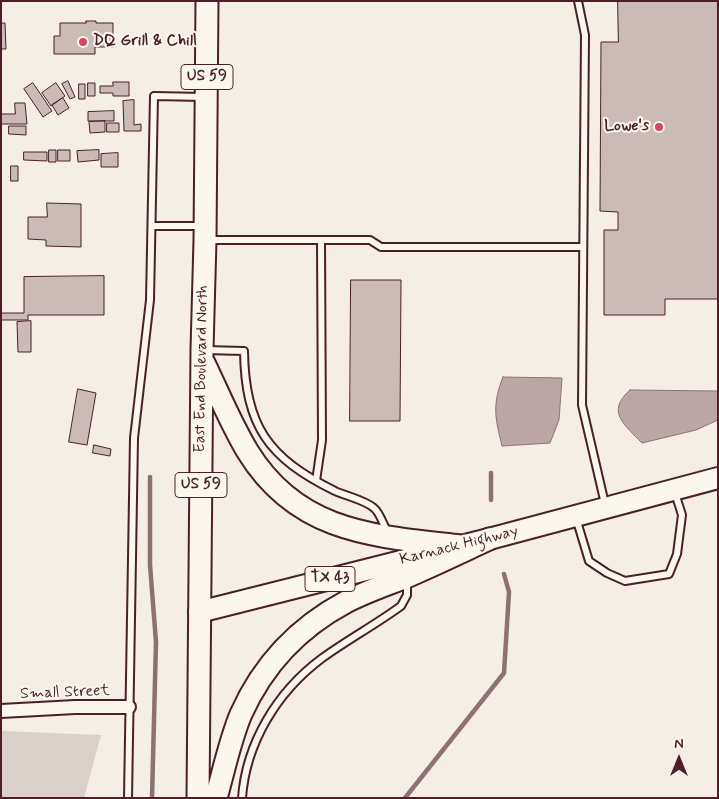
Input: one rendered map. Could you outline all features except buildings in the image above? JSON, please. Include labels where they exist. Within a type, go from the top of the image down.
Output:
[{"type":"highway","name":"East End Boulevard North","points":[[198,798],[202,354],[208,1]]},
{"type":"highway","points":[[202,354],[248,452],[262,472],[281,492],[305,510],[324,520],[353,531],[398,555],[460,546]]},
{"type":"highway","points":[[216,798],[232,739],[241,715],[260,680],[283,649],[308,626],[330,611],[366,593],[398,555],[489,539]]},
{"type":"main road","name":"Karnack Highway","points":[[460,546],[718,478]]},
{"type":"main road","name":"Karnack Highway","points":[[200,612],[398,555]]},
{"type":"street","name":"Small Street","points":[[1,712],[75,707],[129,707]]},
{"type":"lane","points":[[578,1],[585,35],[582,405],[606,508]]},
{"type":"lane","points":[[128,798],[134,438],[150,300],[154,96],[207,97]]},
{"type":"lane","points":[[152,226],[205,233],[321,240],[370,240],[381,247],[583,247]]},
{"type":"lane","points":[[316,481],[322,440],[321,240]]},
{"type":"lane","points":[[202,354],[244,351],[246,392],[250,407],[263,436],[275,451],[290,464],[316,481],[375,508],[398,555],[408,586],[407,595],[401,606],[320,660],[284,694],[258,736],[250,756],[242,798]]},
{"type":"lane","points":[[576,516],[589,561],[607,573],[625,581],[669,574],[677,554],[682,515],[674,490]]},
{"type":"shaded area","points":[[503,377],[562,378],[559,420],[550,443],[502,446],[496,403]]},
{"type":"shaded area","points":[[630,390],[718,391],[718,420],[696,430],[642,443],[624,424],[618,412],[619,405]]},
{"type":"shaded area","points":[[1,731],[101,735],[84,798],[1,798]]},
{"type":"waterway","points":[[491,473],[491,500]]},
{"type":"waterway","points":[[150,477],[150,565],[156,642],[152,798]]},
{"type":"waterway","points":[[405,798],[504,673],[509,592],[504,574]]},
{"type":"place","name":"DQ Grill & Chill","points":[[83,42]]},
{"type":"place","name":"Lowe's","points":[[659,127]]}]
